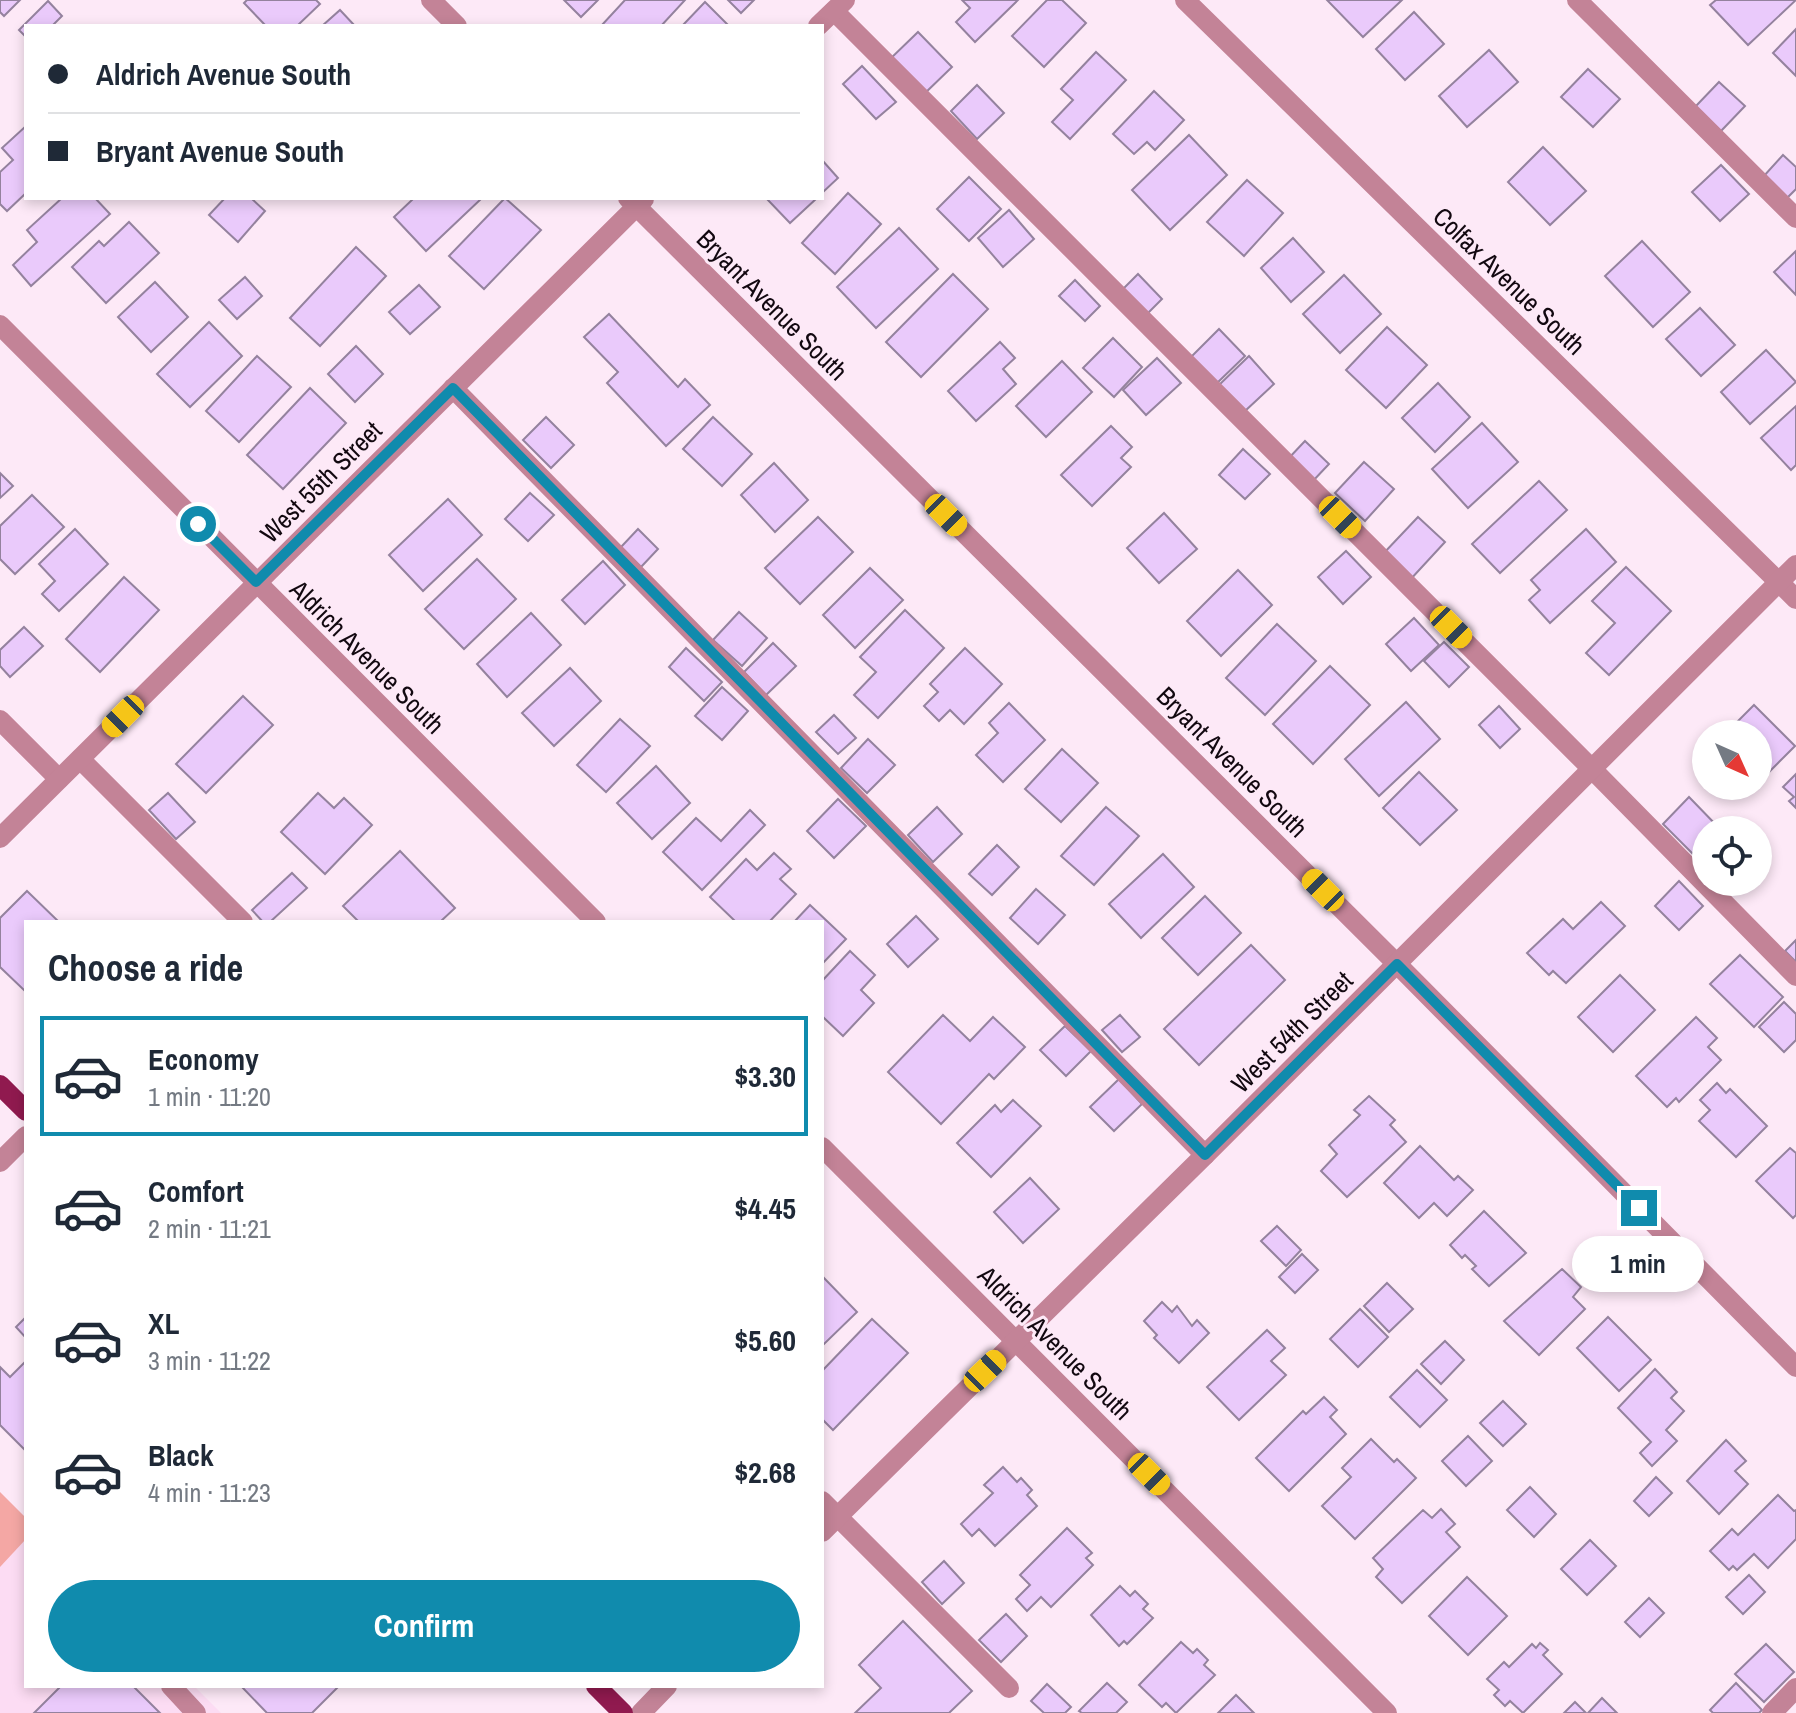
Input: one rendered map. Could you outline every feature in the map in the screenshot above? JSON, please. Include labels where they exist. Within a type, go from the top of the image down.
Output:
[{"type":"main road","points":[[0,1085],[24,1109]]},
{"type":"main road","points":[[598,1688],[623,1713]]},
{"type":"street","points":[[431,0],[455,24]]},
{"type":"street","name":"Colfax Avenue South","points":[[1185,0],[1796,599]]},
{"type":"street","points":[[1577,0],[1796,218]]},
{"type":"street","points":[[820,24],[839,5],[1796,976]]},
{"type":"street","name":"West 55th Street","points":[[0,838],[453,388],[636,201]]},
{"type":"street","name":"Bryant Avenue South","points":[[636,201],[1796,1367]]},
{"type":"street","name":"Aldrich Avenue South","points":[[0,325],[594,920]]},
{"type":"street","points":[[453,388],[1205,1155]]},
{"type":"street","name":"West 54th Street","points":[[824,1530],[1796,565]]},
{"type":"street","points":[[0,720],[59,779]]},
{"type":"street","points":[[80,759],[241,920]]},
{"type":"street","points":[[0,1162],[24,1138]]},
{"type":"street","name":"Aldrich Avenue South","points":[[824,1149],[1387,1713]]},
{"type":"street","points":[[824,1503],[1009,1688]]},
{"type":"street","points":[[173,1688],[196,1713]]},
{"type":"street","points":[[641,1713],[665,1688]]},
{"type":"street","points":[[1772,1713],[1796,1688]]},
{"type":"shaded area","points":[[0,1492],[24,1516],[24,1688],[196,1688],[221,1713],[0,1713]]},
{"type":"shaded area","points":[[0,1492],[24,1516],[24,1541],[0,1567]]},
{"type":"building","points":[[0,0],[20,0],[4,16],[0,12]]},
{"type":"building","points":[[247,0],[316,0],[320,4],[299,24],[264,24],[244,3]]},
{"type":"building","points":[[564,0],[598,0],[581,17]]},
{"type":"building","points":[[625,0],[685,0],[663,24],[603,24]]},
{"type":"building","points":[[728,0],[754,0],[741,13]]},
{"type":"building","points":[[962,0],[1018,0],[975,42],[956,22],[970,8]]},
{"type":"building","points":[[1047,0],[1062,0],[1086,23],[1044,67],[1012,36]]},
{"type":"building","points":[[1327,0],[1402,0],[1363,37]]},
{"type":"building","points":[[1716,0],[1796,0],[1748,45],[1710,5]]},
{"type":"building","points":[[48,1],[62,16],[54,24],[25,24]]},
{"type":"building","points":[[705,2],[727,24],[684,24]]},
{"type":"building","points":[[340,10],[353,24],[324,24]]},
{"type":"building","points":[[1414,12],[1444,44],[1405,80],[1376,49]]},
{"type":"building","points":[[1796,29],[1796,76],[1773,53]]},
{"type":"building","points":[[918,32],[952,67],[922,96],[888,61]]},
{"type":"building","points":[[1489,50],[1518,82],[1467,127],[1439,96]]},
{"type":"building","points":[[1096,52],[1126,80],[1070,139],[1052,122],[1073,100],[1061,89]]},
{"type":"building","points":[[862,66],[896,102],[876,119],[843,84]]},
{"type":"building","points":[[1588,69],[1620,99],[1593,127],[1561,97]]},
{"type":"building","points":[[1719,82],[1745,106],[1721,131],[1695,107]]},
{"type":"building","points":[[977,85],[1004,113],[977,139],[951,111]]},
{"type":"building","points":[[1154,91],[1184,120],[1155,150],[1147,142],[1134,154],[1113,134]]},
{"type":"building","points":[[24,128],[24,195],[7,211],[0,204],[0,172],[13,160],[2,148]]},
{"type":"building","points":[[1189,135],[1227,175],[1170,230],[1132,190]]},
{"type":"building","points":[[1543,147],[1586,191],[1550,225],[1508,182]]},
{"type":"building","points":[[1783,155],[1796,167],[1796,189],[1786,199],[1763,177]]},
{"type":"building","points":[[824,162],[838,178],[824,191]]},
{"type":"building","points":[[1721,165],[1749,194],[1720,221],[1692,192]]},
{"type":"building","points":[[969,177],[1001,209],[969,241],[937,209]]},
{"type":"building","points":[[1247,180],[1283,213],[1244,256],[1207,222]]},
{"type":"building","points":[[848,193],[881,224],[835,274],[802,243]]},
{"type":"building","points":[[60,200],[97,200],[110,214],[31,286],[13,265],[37,242],[27,230]]},
{"type":"building","points":[[223,200],[253,200],[265,211],[238,242],[209,215]]},
{"type":"building","points":[[412,200],[480,200],[426,251],[394,217]]},
{"type":"building","points":[[503,200],[507,200],[541,230],[484,289],[449,256]]},
{"type":"building","points":[[768,200],[815,200],[790,223]]},
{"type":"building","points":[[1009,210],[1034,239],[1003,267],[978,238]]},
{"type":"building","points":[[129,222],[159,253],[106,303],[72,267],[99,241],[104,246]]},
{"type":"building","points":[[899,228],[938,269],[876,328],[837,287]]},
{"type":"building","points":[[1293,238],[1324,272],[1291,302],[1261,268]]},
{"type":"building","points":[[1642,241],[1690,292],[1653,327],[1605,276]]},
{"type":"building","points":[[356,247],[386,276],[320,346],[290,318]]},
{"type":"building","points":[[1796,251],[1796,295],[1774,272]]},
{"type":"building","points":[[953,274],[988,309],[921,377],[886,342]]},
{"type":"building","points":[[1138,274],[1162,299],[1143,318],[1119,293]]},
{"type":"building","points":[[1344,275],[1381,314],[1340,353],[1303,314]]},
{"type":"building","points":[[245,277],[262,296],[237,319],[219,300]]},
{"type":"building","points":[[1075,280],[1100,306],[1085,321],[1059,296]]},
{"type":"building","points":[[155,282],[188,317],[151,352],[118,317]]},
{"type":"building","points":[[419,285],[440,307],[410,334],[389,312]]},
{"type":"building","points":[[1700,308],[1735,345],[1701,376],[1666,339]]},
{"type":"building","points":[[609,314],[678,387],[685,379],[710,405],[666,446],[607,383],[618,372],[584,337]]},
{"type":"building","points":[[209,322],[242,356],[190,407],[157,374]]},
{"type":"building","points":[[1387,327],[1427,365],[1386,408],[1346,370]]},
{"type":"building","points":[[1219,329],[1245,356],[1215,385],[1189,359]]},
{"type":"building","points":[[1113,338],[1142,367],[1114,397],[1083,368]]},
{"type":"building","points":[[1000,342],[1015,358],[1003,369],[1016,384],[976,421],[948,391]]},
{"type":"building","points":[[356,346],[383,374],[355,402],[328,374]]},
{"type":"building","points":[[1766,350],[1796,382],[1750,424],[1721,392]]},
{"type":"building","points":[[257,356],[291,387],[239,442],[206,411]]},
{"type":"building","points":[[1249,356],[1274,384],[1245,411],[1219,385]]},
{"type":"building","points":[[1157,358],[1181,383],[1146,415],[1123,390]]},
{"type":"building","points":[[1062,361],[1092,392],[1046,437],[1016,406]]},
{"type":"building","points":[[1438,383],[1470,417],[1435,452],[1402,418]]},
{"type":"building","points":[[310,388],[346,423],[283,489],[247,455]]},
{"type":"building","points":[[1796,406],[1796,465],[1791,470],[1761,438]]},
{"type":"building","points":[[546,417],[574,445],[551,468],[523,440]]},
{"type":"building","points":[[713,417],[752,454],[722,486],[683,449]]},
{"type":"building","points":[[1482,423],[1518,462],[1468,508],[1432,469]]},
{"type":"building","points":[[1111,426],[1132,447],[1121,458],[1131,467],[1092,506],[1061,475]]},
{"type":"building","points":[[1305,441],[1329,464],[1311,483],[1287,460]]},
{"type":"building","points":[[1243,449],[1270,474],[1245,499],[1219,475]]},
{"type":"building","points":[[1364,462],[1394,489],[1365,521],[1335,493]]},
{"type":"building","points":[[774,463],[808,500],[775,532],[741,495]]},
{"type":"building","points":[[0,473],[13,486],[0,498]]},
{"type":"building","points":[[1539,481],[1567,510],[1500,573],[1472,544]]},
{"type":"building","points":[[530,493],[554,515],[528,541],[505,519]]},
{"type":"building","points":[[32,495],[64,527],[15,574],[0,559],[0,526]]},
{"type":"building","points":[[448,499],[482,535],[423,591],[389,555]]},
{"type":"building","points":[[1164,513],[1197,549],[1159,583],[1127,548]]},
{"type":"building","points":[[818,517],[853,552],[800,604],[765,568]]},
{"type":"building","points":[[1418,517],[1445,542],[1409,581],[1382,555]]},
{"type":"building","points":[[75,529],[108,564],[59,611],[42,594],[55,581],[39,564]]},
{"type":"building","points":[[638,529],[658,549],[641,567],[621,547]]},
{"type":"building","points":[[1586,529],[1616,562],[1550,623],[1529,600],[1540,590],[1531,580]]},
{"type":"building","points":[[1346,551],[1371,577],[1343,604],[1318,577]]},
{"type":"building","points":[[477,559],[516,599],[464,649],[425,609]]},
{"type":"building","points":[[603,561],[625,585],[585,624],[562,600]]},
{"type":"building","points":[[1626,567],[1671,611],[1609,675],[1586,653],[1615,623],[1592,601]]},
{"type":"building","points":[[870,568],[903,600],[855,648],[823,615]]},
{"type":"building","points":[[1238,570],[1272,605],[1221,656],[1187,621]]},
{"type":"building","points":[[124,577],[159,610],[100,672],[66,639]]},
{"type":"building","points":[[905,610],[944,648],[878,718],[854,695],[876,672],[860,657]]},
{"type":"building","points":[[739,612],[767,638],[742,666],[713,640]]},
{"type":"building","points":[[531,613],[561,645],[507,697],[477,664]]},
{"type":"building","points":[[1414,618],[1439,645],[1411,671],[1386,644]]},
{"type":"building","points":[[1277,624],[1316,661],[1265,715],[1226,678]]},
{"type":"building","points":[[24,627],[43,646],[10,677],[0,666],[0,650]]},
{"type":"building","points":[[1444,642],[1469,667],[1449,687],[1424,661]]},
{"type":"building","points":[[773,643],[796,666],[766,695],[744,672]]},
{"type":"building","points":[[686,648],[722,682],[704,701],[669,667]]},
{"type":"building","points":[[965,648],[1002,684],[964,724],[950,710],[939,721],[924,706],[938,692],[930,684]]},
{"type":"building","points":[[1330,666],[1370,705],[1313,764],[1273,724]]},
{"type":"building","points":[[570,668],[601,701],[554,746],[522,713]]},
{"type":"building","points":[[722,687],[748,711],[722,740],[695,716]]},
{"type":"building","points":[[243,696],[273,725],[206,793],[176,764]]},
{"type":"building","points":[[1406,702],[1440,739],[1379,796],[1345,759]]},
{"type":"building","points":[[1009,703],[1045,740],[1003,782],[976,755],[998,733],[989,723]]},
{"type":"building","points":[[1754,705],[1769,720],[1739,720]]},
{"type":"building","points":[[1499,706],[1520,729],[1500,748],[1479,725]]},
{"type":"building","points":[[834,715],[856,738],[838,754],[816,732]]},
{"type":"building","points":[[620,719],[650,746],[606,792],[577,765]]},
{"type":"building","points":[[1772,723],[1795,746],[1772,769]]},
{"type":"building","points":[[868,739],[895,765],[867,793],[841,768]]},
{"type":"building","points":[[1062,749],[1098,783],[1061,822],[1025,789]]},
{"type":"building","points":[[656,766],[690,803],[652,839],[617,803]]},
{"type":"building","points":[[1419,772],[1457,810],[1420,845],[1383,808]]},
{"type":"building","points":[[1796,774],[1796,808],[1789,801],[1794,797],[1783,787]]},
{"type":"building","points":[[168,793],[195,822],[176,839],[149,810]]},
{"type":"building","points":[[318,793],[334,808],[344,798],[372,825],[325,874],[281,832]]},
{"type":"building","points":[[1689,797],[1707,816],[1692,816],[1692,853],[1663,824]]},
{"type":"building","points":[[838,799],[866,826],[834,858],[807,831]]},
{"type":"building","points":[[937,807],[962,834],[933,862],[908,835]]},
{"type":"building","points":[[1106,807],[1139,836],[1094,885],[1061,856]]},
{"type":"building","points":[[750,810],[765,825],[702,890],[663,852],[696,818],[721,841]]},
{"type":"building","points":[[997,845],[1019,867],[992,895],[969,874]]},
{"type":"building","points":[[400,851],[455,908],[442,920],[357,920],[343,906]]},
{"type":"building","points":[[774,853],[791,869],[780,879],[796,894],[771,920],[734,920],[710,897],[746,859],[757,870]]},
{"type":"building","points":[[1163,854],[1194,887],[1141,938],[1109,904]]},
{"type":"building","points":[[292,873],[307,888],[272,920],[261,920],[252,910]]},
{"type":"building","points":[[1679,881],[1703,906],[1679,930],[1655,906]]},
{"type":"building","points":[[1036,889],[1065,915],[1038,944],[1010,918]]},
{"type":"building","points":[[27,891],[57,920],[24,920],[24,990],[0,967],[0,918]]},
{"type":"building","points":[[1205,896],[1241,933],[1198,975],[1162,938]]},
{"type":"building","points":[[1601,902],[1625,926],[1566,983],[1553,971],[1549,975],[1527,953],[1563,919],[1573,929]]},
{"type":"building","points":[[810,905],[846,939],[824,962],[824,920],[796,920]]},
{"type":"building","points":[[916,916],[938,939],[908,967],[887,944]]},
{"type":"building","points":[[1796,940],[1796,962],[1785,951]]},
{"type":"building","points":[[1251,945],[1285,980],[1199,1065],[1164,1029]]},
{"type":"building","points":[[850,951],[875,975],[861,990],[874,1003],[843,1036],[824,1018],[824,979]]},
{"type":"building","points":[[1740,955],[1783,997],[1754,1027],[1710,984]]},
{"type":"building","points":[[1620,975],[1655,1010],[1613,1052],[1578,1017]]},
{"type":"building","points":[[1784,1002],[1796,1014],[1796,1040],[1784,1052],[1759,1027]]},
{"type":"building","points":[[943,1015],[970,1041],[993,1017],[1025,1047],[994,1079],[989,1074],[941,1124],[888,1072]]},
{"type":"building","points":[[1120,1015],[1140,1037],[1122,1052],[1102,1030]]},
{"type":"building","points":[[1696,1017],[1717,1038],[1708,1047],[1721,1060],[1679,1102],[1676,1098],[1667,1107],[1636,1076]]},
{"type":"building","points":[[1065,1026],[1091,1051],[1066,1076],[1040,1050]]},
{"type":"building","points":[[1119,1079],[1142,1104],[1114,1131],[1090,1107]]},
{"type":"building","points":[[1717,1083],[1726,1093],[1730,1089],[1767,1126],[1736,1157],[1699,1121],[1710,1110],[1700,1100]]},
{"type":"building","points":[[1369,1096],[1395,1120],[1390,1125],[1406,1142],[1347,1197],[1321,1171],[1337,1154],[1329,1145],[1360,1115],[1354,1110]]},
{"type":"building","points":[[1013,1100],[1041,1126],[991,1177],[957,1143],[995,1105],[1001,1112]]},
{"type":"building","points":[[1420,1146],[1454,1180],[1458,1176],[1473,1190],[1447,1216],[1434,1203],[1419,1218],[1384,1183]]},
{"type":"building","points":[[1790,1148],[1796,1153],[1796,1215],[1793,1218],[1756,1181]]},
{"type":"building","points":[[1030,1178],[1059,1209],[1023,1243],[994,1212]]},
{"type":"building","points":[[1484,1211],[1526,1253],[1489,1286],[1472,1269],[1476,1266],[1465,1255],[1462,1258],[1450,1245]]},
{"type":"building","points":[[1277,1226],[1301,1250],[1286,1266],[1261,1241]]},
{"type":"building","points":[[1302,1254],[1318,1270],[1295,1293],[1279,1277]]},
{"type":"building","points":[[1562,1269],[1581,1287],[1573,1297],[1585,1309],[1539,1355],[1504,1321]]},
{"type":"building","points":[[824,1278],[857,1312],[824,1344]]},
{"type":"building","points":[[1387,1283],[1413,1309],[1389,1332],[1364,1306]]},
{"type":"building","points":[[1162,1302],[1172,1312],[1177,1306],[1192,1326],[1197,1320],[1209,1333],[1179,1363],[1154,1338],[1157,1335],[1144,1321]]},
{"type":"building","points":[[1360,1309],[1388,1337],[1358,1367],[1330,1339]]},
{"type":"building","points":[[1608,1317],[1651,1360],[1619,1391],[1577,1348]]},
{"type":"building","points":[[24,1319],[24,1336],[16,1327]]},
{"type":"building","points":[[872,1319],[908,1353],[833,1430],[824,1421],[824,1369]]},
{"type":"building","points":[[1267,1330],[1285,1348],[1271,1361],[1286,1375],[1239,1420],[1207,1387]]},
{"type":"building","points":[[1445,1341],[1464,1360],[1441,1384],[1421,1364]]},
{"type":"building","points":[[24,1363],[24,1449],[0,1425],[0,1367],[10,1377]]},
{"type":"building","points":[[1655,1369],[1677,1392],[1671,1398],[1684,1411],[1666,1430],[1677,1441],[1652,1466],[1640,1453],[1651,1442],[1618,1408]]},
{"type":"building","points":[[1417,1370],[1447,1400],[1420,1427],[1390,1397]]},
{"type":"building","points":[[1324,1397],[1337,1410],[1330,1417],[1346,1434],[1289,1491],[1256,1458],[1303,1411],[1306,1414]]},
{"type":"building","points":[[1503,1401],[1526,1424],[1503,1446],[1480,1423]]},
{"type":"building","points":[[1468,1436],[1492,1461],[1466,1486],[1442,1461]]},
{"type":"building","points":[[1371,1439],[1416,1478],[1355,1539],[1322,1506],[1351,1477],[1342,1468]]},
{"type":"building","points":[[1726,1440],[1746,1461],[1735,1471],[1748,1484],[1719,1514],[1687,1481]]},
{"type":"building","points":[[1003,1467],[1017,1482],[1021,1478],[1032,1490],[1027,1495],[1037,1506],[995,1546],[979,1529],[972,1536],[961,1524],[993,1493],[984,1485]]},
{"type":"building","points":[[1656,1477],[1672,1493],[1649,1516],[1634,1501]]},
{"type":"building","points":[[1530,1487],[1556,1514],[1534,1537],[1507,1510]]},
{"type":"building","points":[[1778,1495],[1796,1510],[1796,1539],[1768,1568],[1754,1554],[1737,1570],[1733,1566],[1729,1570],[1710,1551],[1732,1529],[1738,1535]]},
{"type":"building","points":[[1441,1509],[1455,1524],[1446,1532],[1460,1547],[1402,1603],[1376,1577],[1383,1569],[1373,1558],[1423,1510],[1432,1518]]},
{"type":"building","points":[[1067,1528],[1092,1553],[1086,1558],[1093,1565],[1051,1607],[1041,1597],[1027,1611],[1016,1599],[1030,1585],[1020,1575]]},
{"type":"building","points":[[1590,1540],[1616,1566],[1587,1595],[1561,1569]]},
{"type":"building","points":[[944,1561],[964,1583],[942,1604],[922,1582]]},
{"type":"building","points":[[1749,1575],[1765,1592],[1743,1614],[1726,1597]]},
{"type":"building","points":[[1467,1577],[1507,1616],[1468,1655],[1429,1616]]},
{"type":"building","points":[[1120,1586],[1130,1596],[1135,1591],[1148,1604],[1143,1609],[1153,1618],[1127,1644],[1124,1641],[1119,1646],[1091,1615]]},
{"type":"building","points":[[1649,1598],[1664,1613],[1640,1637],[1625,1622]]},
{"type":"building","points":[[1006,1614],[1027,1636],[1001,1662],[979,1640]]},
{"type":"building","points":[[903,1621],[972,1691],[949,1713],[855,1713],[881,1688],[859,1665]]},
{"type":"building","points":[[1181,1642],[1193,1653],[1197,1649],[1208,1660],[1204,1665],[1215,1675],[1176,1713],[1166,1703],[1162,1707],[1139,1685]]},
{"type":"building","points":[[1540,1643],[1548,1650],[1543,1655],[1562,1674],[1523,1713],[1510,1701],[1505,1706],[1494,1695],[1499,1690],[1487,1679],[1504,1662],[1509,1667],[1532,1644],[1536,1648]]},
{"type":"building","points":[[1766,1644],[1794,1672],[1764,1702],[1735,1674]]},
{"type":"building","points":[[1107,1683],[1127,1702],[1116,1713],[1079,1711]]},
{"type":"building","points":[[1736,1683],[1762,1710],[1759,1713],[1713,1713],[1710,1710]]},
{"type":"building","points":[[1047,1684],[1071,1707],[1065,1713],[1044,1713],[1031,1701]]},
{"type":"building","points":[[59,1688],[135,1688],[160,1713],[34,1713]]},
{"type":"building","points":[[243,1688],[337,1688],[312,1713],[267,1713]]},
{"type":"building","points":[[1236,1695],[1254,1713],[1218,1713]]},
{"type":"building","points":[[1602,1698],[1617,1713],[1588,1713]]},
{"type":"building","points":[[1575,1702],[1586,1713],[1564,1713]]},
{"type":"route","points":[[198,524],[256,582],[453,388],[1205,1155],[1397,964],[1639,1208]]}]
